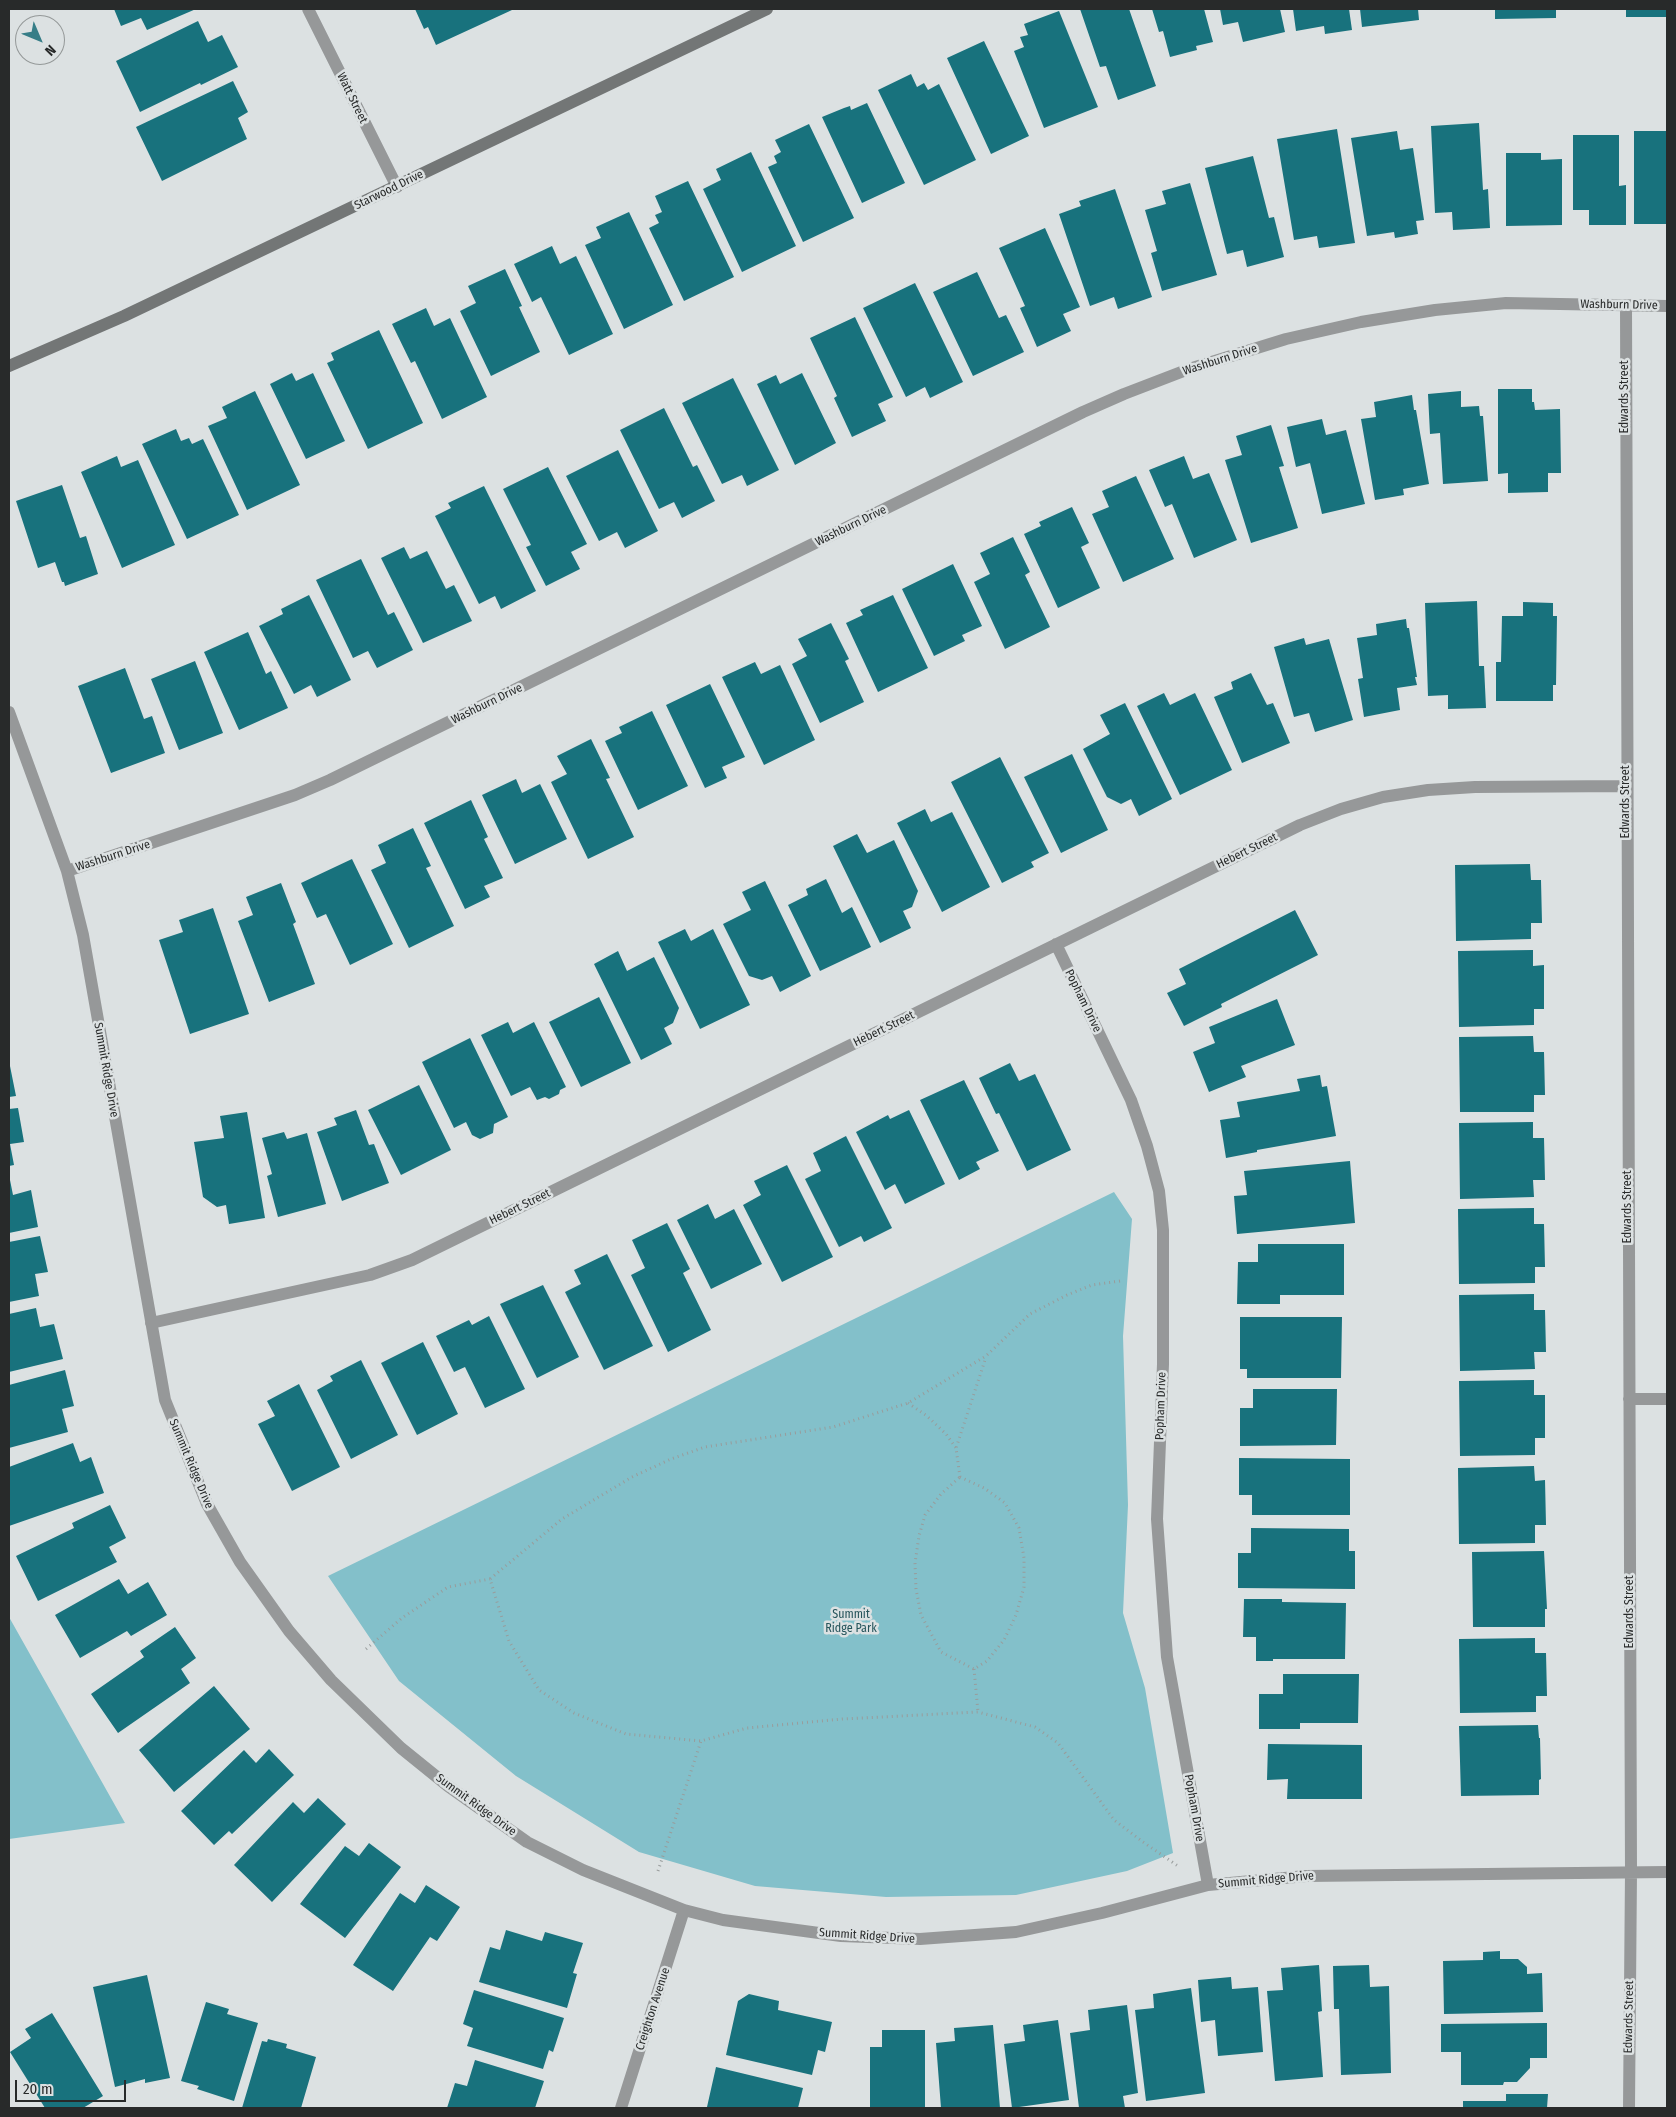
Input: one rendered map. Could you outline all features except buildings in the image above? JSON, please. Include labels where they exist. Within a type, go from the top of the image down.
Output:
[{"type":"street","name":"Watt Street","points":[[308,9],[397,187]]},
{"type":"street","name":"Starwood Drive","points":[[9,366],[124,316],[767,9]]},
{"type":"street","name":"Washburn Drive","points":[[67,871],[294,795],[330,780],[1083,412],[1189,369],[1286,339],[1362,322],[1435,310],[1506,303],[1667,306]]},
{"type":"street","name":"Edwards Street","points":[[1626,306],[1626,786],[1631,1872],[1628,2108]]},
{"type":"street","name":"Summit Ridge Drive","points":[[9,712],[67,871],[83,935],[165,1400],[207,1504],[240,1562],[289,1631],[331,1680],[401,1748],[448,1786],[527,1842],[583,1870],[684,1910],[723,1920],[841,1936],[920,1939],[1016,1932],[1102,1913],[1208,1885],[1306,1876],[1667,1872]]},
{"type":"street","name":"Hebert Street","points":[[150,1323],[370,1275],[412,1260],[1300,825],[1342,808],[1428,790],[1475,787],[1626,786]]},
{"type":"street","name":"Popham Drive","points":[[1056,944],[1131,1100],[1147,1146],[1159,1191],[1162,1230],[1163,1364],[1156,1519],[1167,1656],[1208,1885]]},
{"type":"street","points":[[1629,1398],[1667,1398]]},
{"type":"street","name":"Creighton Avenue","points":[[621,2108],[684,1910]]},
{"type":"path","points":[[366,1649],[402,1618],[448,1587],[490,1579],[562,1519],[632,1477],[671,1459],[705,1447],[833,1426],[908,1403],[986,1356],[1030,1314],[1067,1295],[1092,1285],[1120,1281]]},
{"type":"path","points":[[960,1477],[956,1448],[986,1356]]},
{"type":"path","points":[[908,1403],[927,1416],[946,1434],[956,1448]]},
{"type":"path","points":[[960,1477],[942,1494],[925,1515],[919,1536],[915,1563],[916,1589],[921,1615],[941,1652],[974,1669]]},
{"type":"path","points":[[960,1477],[984,1488],[1005,1503],[1019,1528],[1024,1558],[1024,1587],[1016,1615],[1004,1640],[987,1661],[974,1669]]},
{"type":"path","points":[[490,1579],[509,1641],[539,1690],[574,1713],[626,1734],[701,1742],[747,1728],[842,1719],[978,1712],[1035,1727],[1058,1743],[1114,1820],[1143,1842],[1208,1885]]},
{"type":"path","points":[[974,1669],[978,1712]]},
{"type":"path","points":[[657,1874],[701,1742]]},
{"type":"green space","name":"Summit Ridge Park","points":[[1114,1192],[1132,1219],[1123,1336],[1128,1505],[1123,1613],[1145,1688],[1173,1853],[1127,1871],[1016,1895],[886,1897],[755,1886],[639,1852],[516,1776],[399,1681],[328,1576]]},
{"type":"green space","points":[[9,1617],[125,1823],[9,1839]]}]
